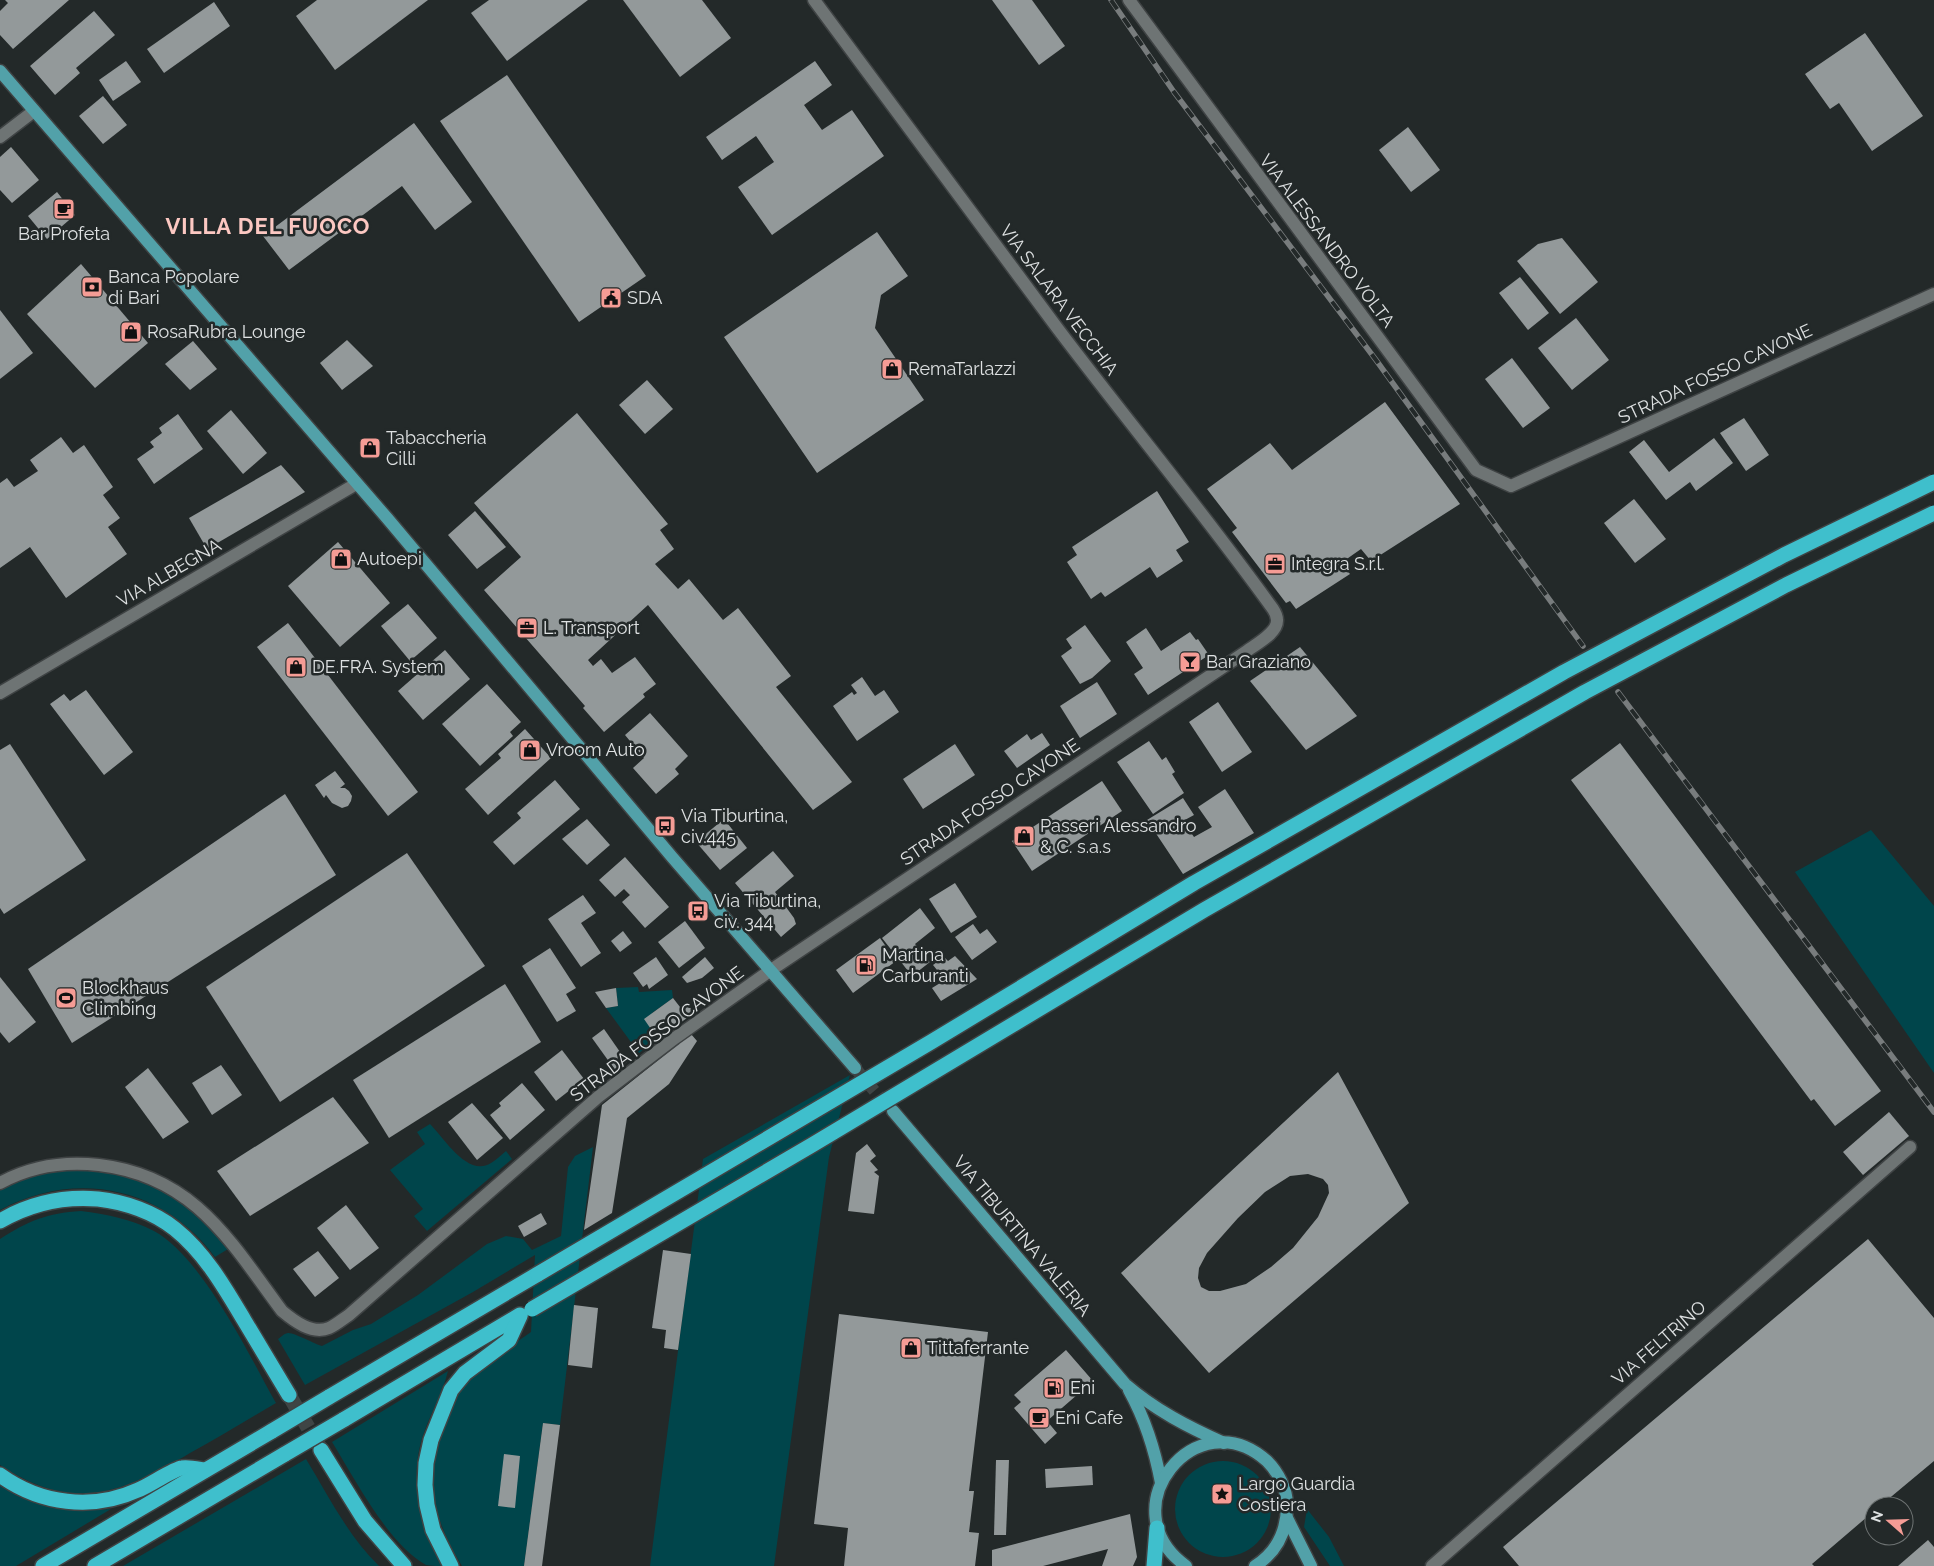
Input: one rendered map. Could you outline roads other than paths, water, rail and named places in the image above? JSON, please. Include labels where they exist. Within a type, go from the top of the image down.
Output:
[{"type":"highway","points":[[43,1566],[897,1062],[1194,883],[1564,672],[1784,555],[1934,482]]},
{"type":"highway","points":[[95,1566],[812,1144],[1204,910],[1585,692],[1786,585],[1934,513]]},
{"type":"highway","points":[[0,1221],[32,1206],[61,1198],[75,1198],[117,1202],[141,1210],[164,1221],[195,1248],[219,1279],[289,1395]]},
{"type":"highway","points":[[451,1566],[433,1530],[427,1505],[425,1485],[426,1463],[431,1440],[451,1390],[465,1373],[509,1340],[526,1312]]},
{"type":"highway","points":[[320,1450],[365,1522],[404,1566]]},
{"type":"highway","points":[[0,1475],[18,1486],[44,1496],[62,1501],[78,1502],[124,1496],[181,1468],[205,1470]]},
{"type":"highway","points":[[1154,1566],[1157,1528]]},
{"type":"main road","points":[[2,77],[34,111],[356,484],[672,857],[855,1068]]},
{"type":"main road","name":"VIA TIBURTINA VALERIA","points":[[893,1111],[1125,1384],[1150,1437],[1161,1483]]},
{"type":"main road","name":"VIA TIBURTINA VALERIA","points":[[1125,1384],[1162,1412],[1190,1428],[1224,1443]]},
{"type":"main road","points":[[1186,1566],[1166,1546],[1157,1528],[1156,1498],[1167,1471],[1186,1453],[1198,1447],[1224,1443],[1242,1446],[1258,1454],[1272,1466],[1285,1491],[1287,1518],[1283,1534],[1275,1549],[1264,1561],[1255,1566]]},
{"type":"main road","points":[[1287,1518],[1310,1566]]},
{"type":"street","name":"VIA SALARA VECCHIA","points":[[814,0],[1058,329],[1190,500],[1233,552],[1273,608],[1277,618]]},
{"type":"street","name":"VIA ALESSANDRO VOLTA","points":[[1129,0],[1476,470],[1511,486]]},
{"type":"street","points":[[0,137],[34,111]]},
{"type":"street","name":"STRADA FOSSO CAVONE","points":[[1511,486],[1934,294]]},
{"type":"street","name":"VIA ALBEGNA","points":[[0,693],[356,484]]},
{"type":"street","name":"STRADA FOSSO CAVONE","points":[[0,1183],[36,1168],[82,1163],[120,1168],[160,1181],[192,1202],[212,1219],[282,1311],[302,1325],[315,1329],[328,1329],[349,1315],[610,1088],[675,1038],[771,970],[1247,651],[1270,633],[1277,624],[1277,618]]},
{"type":"street","name":"VIA FELTRINO","points":[[1432,1566],[1910,1147]]},
{"type":"tunnel","points":[[855,1068],[889,1108]]},
{"type":"tunnel","points":[[289,1395],[320,1448]]},
{"type":"railway","points":[[1111,0],[1174,92],[1376,360],[1583,646]]},
{"type":"railway","points":[[1618,692],[1934,1112]]},
{"type":"place","name":"Bar Profeta","points":[[64,209]]},
{"type":"place","name":"Banca Popolare di Bari","points":[[92,287]]},
{"type":"place","name":"SDA","points":[[611,298]]},
{"type":"place","name":"RosaRubra Lounge","points":[[131,332]]},
{"type":"place","name":"RemaTarlazzi","points":[[892,369]]},
{"type":"place","name":"Tabaccheria Cilli","points":[[370,448]]},
{"type":"place","name":"Autoepi","points":[[341,559]]},
{"type":"place","name":"Integra S.r.l.","points":[[1275,564]]},
{"type":"place","name":"L. Transport","points":[[527,628]]},
{"type":"place","name":"Bar Graziano","points":[[1190,662]]},
{"type":"place","name":"DE.FRA. System","points":[[296,667]]},
{"type":"place","name":"Vroom Auto","points":[[530,750]]},
{"type":"place","name":"Via Tiburtina, civ.445","points":[[665,826]]},
{"type":"place","name":"Passeri Alessandro & C. s.a.s","points":[[1024,836]]},
{"type":"place","name":"Via Tiburtina, civ. 344","points":[[698,911]]},
{"type":"place","name":"Martina Carburanti","points":[[866,965]]},
{"type":"place","name":"Blockhaus Climbing","points":[[66,998]]},
{"type":"place","name":"Tittaferrante","points":[[911,1348]]},
{"type":"place","name":"Eni","points":[[1054,1388]]},
{"type":"place","name":"Eni Cafe","points":[[1039,1418]]},
{"type":"place","name":"Largo Guardia Costiera","points":[[1222,1494]]},
{"type":"district","name":"VILLA DEL FUOCO","points":[[268,226]]}]
